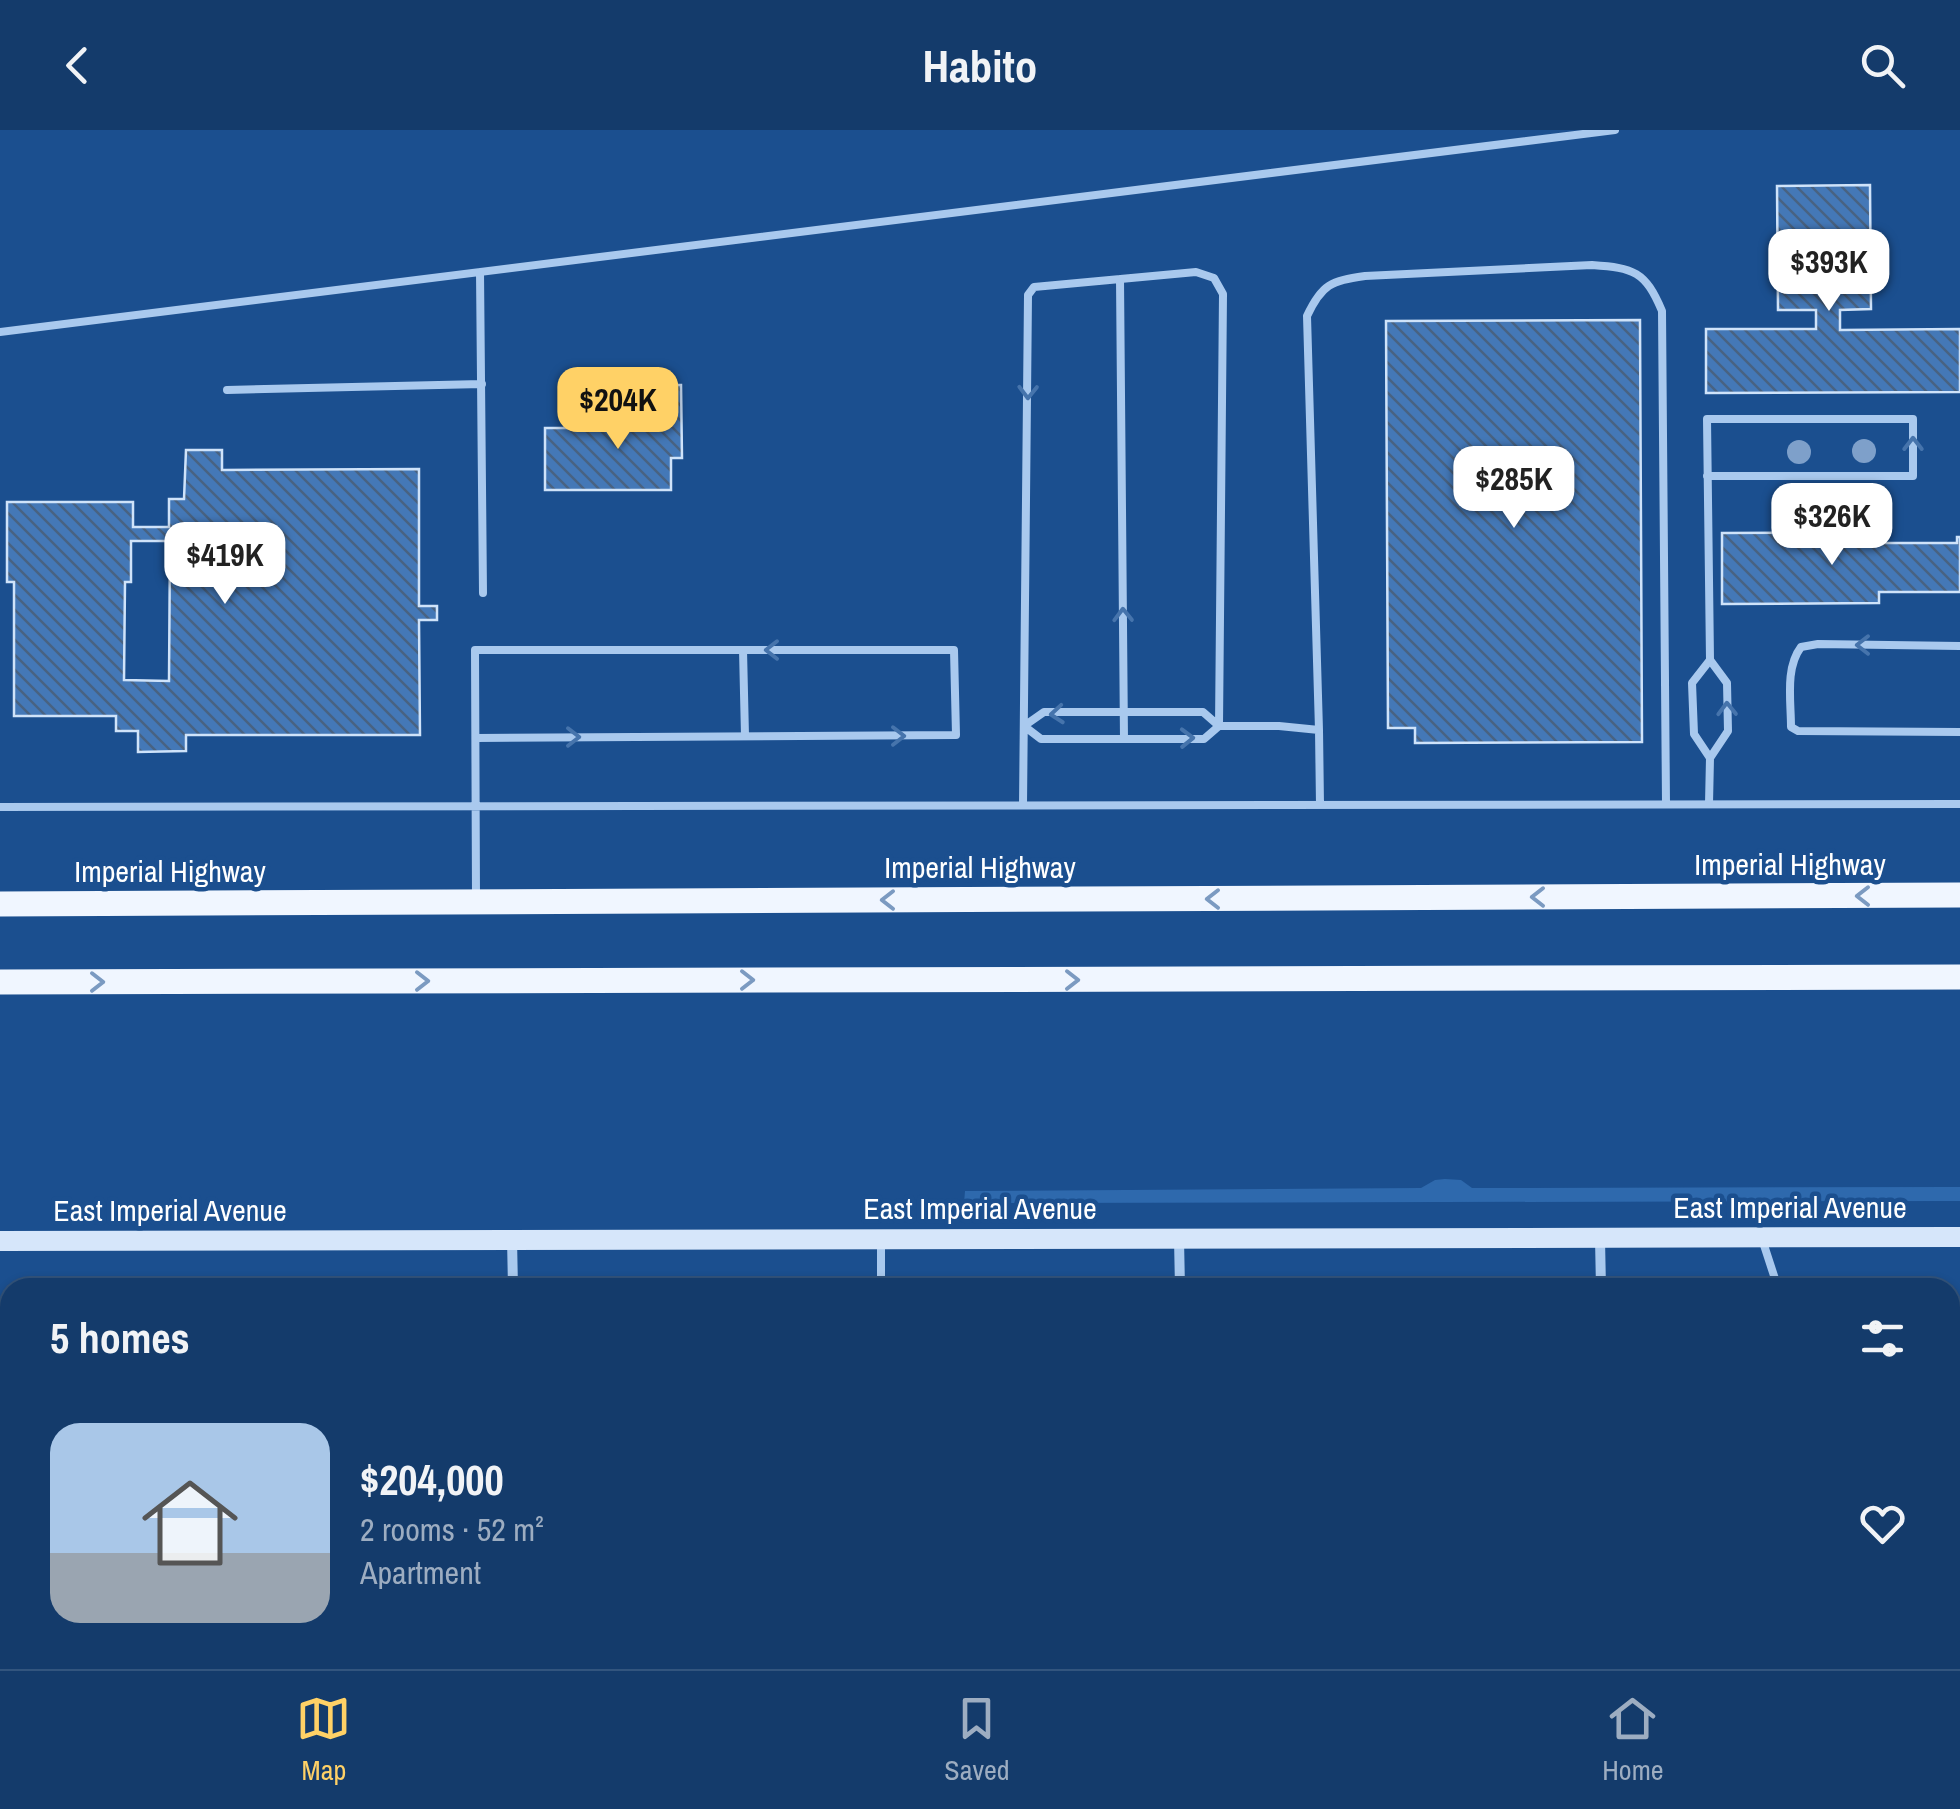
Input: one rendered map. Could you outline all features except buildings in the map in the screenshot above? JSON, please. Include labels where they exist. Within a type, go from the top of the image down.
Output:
[{"type":"main road","name":"Imperial Highway","points":[[0,904],[1960,895]]},
{"type":"main road","points":[[0,982],[1960,977]]},
{"type":"street","points":[[1600,1237],[1600,1278]]},
{"type":"street","name":"East Imperial Avenue","points":[[0,1241],[1960,1237]]},
{"type":"street","points":[[1180,1238],[1180,1278]]},
{"type":"street","points":[[512,1239],[513,1278]]},
{"type":"lane","points":[[0,332],[1615,130]]},
{"type":"lane","points":[[1320,805],[1307,316],[1318,293],[1341,280],[1365,276],[1592,265],[1626,268],[1650,282],[1662,311],[1666,804]]},
{"type":"lane","points":[[480,272],[484,592]]},
{"type":"lane","points":[[1023,805],[1028,295],[1034,287],[1196,272],[1214,278],[1223,294],[1219,726]]},
{"type":"lane","points":[[1120,280],[1124,739]]},
{"type":"lane","points":[[227,390],[482,384]]},
{"type":"lane","points":[[1708,476],[1913,476],[1913,419],[1708,419],[1708,476],[1710,660],[1727,683],[1728,731],[1710,758],[1709,804]]},
{"type":"lane","points":[[1960,646],[1818,644],[1801,647],[1792,658],[1791,675],[1791,727],[1798,731],[1960,732]]},
{"type":"lane","points":[[476,738],[956,735],[954,650],[475,650],[476,902]]},
{"type":"lane","points":[[742,650],[745,736]]},
{"type":"lane","points":[[1710,660],[1692,683],[1694,734],[1710,758]]},
{"type":"lane","points":[[1024,726],[1044,712],[1203,712],[1219,726]]},
{"type":"lane","points":[[1024,726],[1041,739],[1204,739],[1219,726],[1318,730]]},
{"type":"lane","points":[[0,808],[1960,804]]},
{"type":"lane","points":[[1762,1237],[1775,1278]]},
{"type":"lane","points":[[881,1238],[881,1278]]},
{"type":"shaded area","points":[[1445,1179],[1461,1180],[1472,1188],[1960,1187],[1960,1201],[964,1203],[965,1191],[1421,1188]]}]
